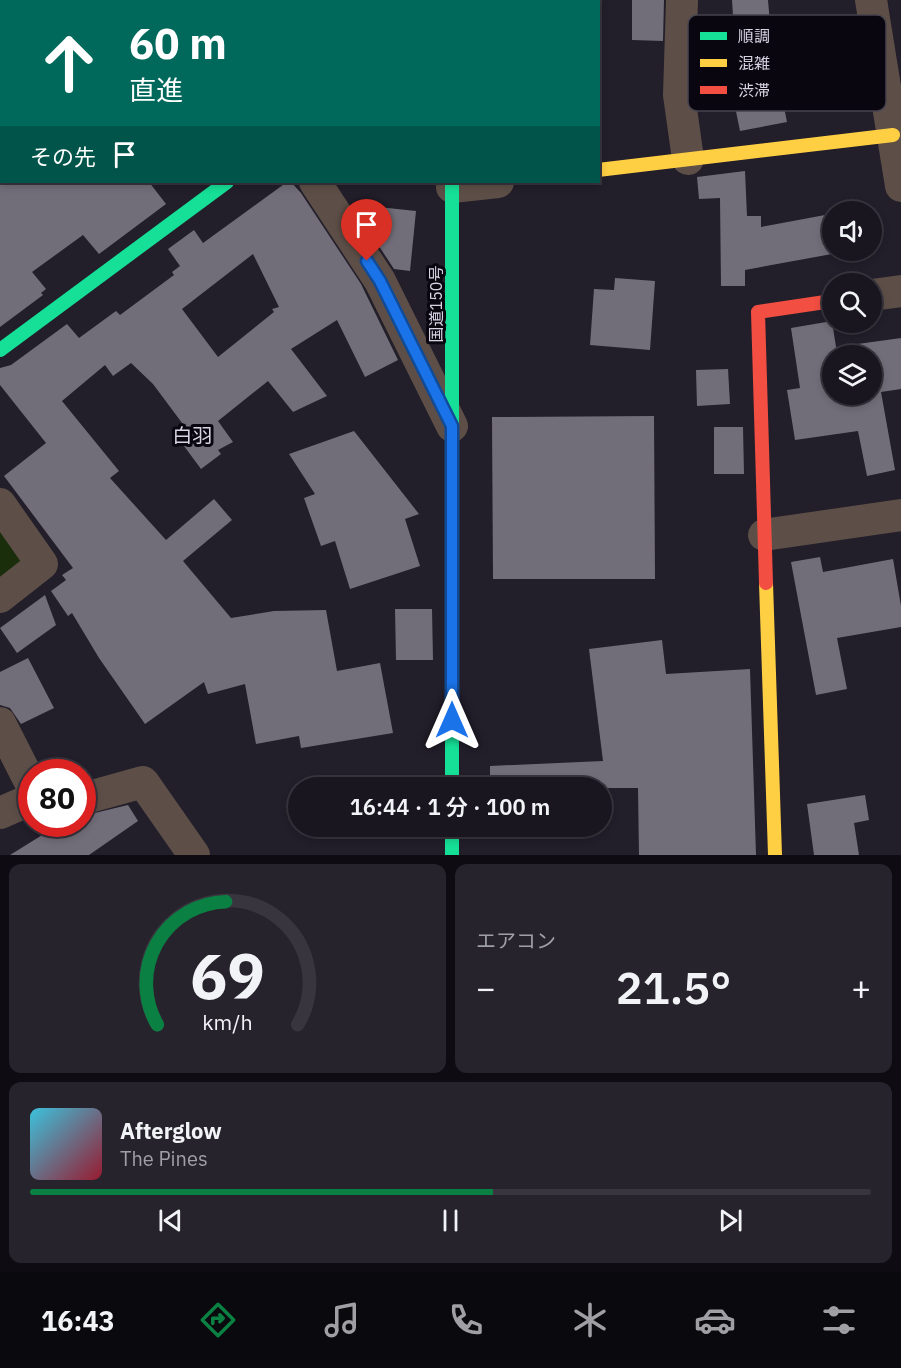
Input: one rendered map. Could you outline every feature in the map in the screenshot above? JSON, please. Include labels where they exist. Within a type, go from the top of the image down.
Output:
[{"type":"main road","points":[[600,170],[892,135]]},
{"type":"main road","points":[[0,350],[226,183]]},
{"type":"main road","name":"国道150号","points":[[452,184],[452,777]]},
{"type":"main road","points":[[776,855],[758,312],[822,302]]},
{"type":"main road","points":[[452,837],[452,855]]},
{"type":"street","points":[[682,0],[679,95],[688,159]]},
{"type":"street","points":[[871,0],[873,15]]},
{"type":"street","points":[[886,96],[901,186]]},
{"type":"street","points":[[316,183],[380,281],[452,426]]},
{"type":"street","points":[[452,184],[475,183]]},
{"type":"street","points":[[882,294],[901,291]]},
{"type":"street","points":[[0,504],[42,564],[0,597]]},
{"type":"street","points":[[764,535],[901,515]]},
{"type":"street","points":[[0,723],[18,759]]},
{"type":"street","points":[[96,796],[143,782],[194,855]]},
{"type":"street","points":[[0,813],[18,805]]},
{"type":"green space","points":[[0,487],[20,532],[20,575],[0,586]]},
{"type":"building","points":[[632,0],[664,0],[663,41],[632,40]]},
{"type":"building","points":[[732,0],[768,0],[769,15],[733,15]]},
{"type":"building","points":[[736,111],[785,111],[787,122],[740,131]]},
{"type":"building","points":[[745,171],[747,216],[761,216],[761,227],[822,216],[822,256],[745,270],[745,286],[721,286],[720,198],[699,199],[697,177]]},
{"type":"building","points":[[0,183],[150,183],[166,204],[99,254],[83,235],[32,272],[46,289],[41,293],[43,295],[0,327]]},
{"type":"building","points":[[286,183],[292,183],[301,193],[361,284],[398,360],[365,377],[337,320],[291,349],[327,396],[293,412],[268,381],[218,421],[233,442],[218,450],[221,454],[201,469],[184,446],[194,439],[153,384],[131,363],[113,376],[105,365],[62,401],[119,471],[110,478],[166,540],[214,499],[232,520],[183,561],[231,618],[274,611],[326,610],[337,671],[380,663],[393,733],[301,748],[299,736],[256,744],[245,684],[208,694],[204,682],[145,724],[99,658],[72,613],[68,616],[51,591],[66,580],[62,575],[73,568],[4,476],[46,443],[0,385],[0,368],[11,365],[67,324],[79,338],[116,311],[120,315],[174,275],[172,272],[180,266],[168,249],[194,230],[203,243]],"holes":[[[253,254],[279,307],[272,309],[274,312],[218,357],[182,309]]]},
{"type":"building","points":[[369,206],[416,211],[410,271],[394,269],[367,228]]},
{"type":"building","points":[[615,278],[655,281],[650,350],[590,345],[594,289],[614,290]]},
{"type":"building","points":[[822,323],[822,333],[834,333],[836,345],[822,345],[822,405],[882,405],[882,398],[895,470],[867,476],[858,431],[795,440],[787,390],[800,388],[791,328]]},
{"type":"building","points":[[901,338],[901,389],[882,392],[882,345],[850,345]]},
{"type":"building","points":[[728,369],[730,404],[697,406],[696,370]]},
{"type":"building","points":[[654,416],[655,579],[493,579],[492,417]]},
{"type":"building","points":[[714,427],[743,427],[744,474],[714,474]]},
{"type":"building","points":[[354,431],[419,514],[405,519],[420,566],[350,589],[335,541],[321,546],[304,498],[315,494],[289,454]]},
{"type":"building","points":[[820,557],[823,572],[893,559],[901,606],[901,627],[837,638],[847,689],[816,695],[791,562]]},
{"type":"building","points":[[45,595],[56,625],[17,653],[0,628]]},
{"type":"building","points":[[395,609],[432,609],[433,660],[396,660]]},
{"type":"building","points":[[662,640],[666,674],[750,669],[756,855],[639,855],[638,788],[612,788],[612,777],[490,777],[490,766],[603,761],[589,649]]},
{"type":"building","points":[[28,658],[54,708],[21,724],[10,708],[0,705],[0,672]]},
{"type":"building","points":[[865,795],[869,820],[854,823],[859,855],[814,855],[807,804]]},
{"type":"building","points":[[128,805],[138,821],[89,855],[10,855],[39,837],[96,837],[96,813]]},
{"type":"traffic: fast","points":[[0,350],[226,183]]},
{"type":"traffic: fast","points":[[452,183],[452,777]]},
{"type":"traffic: fast","points":[[452,837],[452,855]]},
{"type":"traffic: slow","points":[[600,170],[893,135]]},
{"type":"traffic: slow","points":[[766,583],[775,855]]},
{"type":"traffic: jam","points":[[766,583],[758,312],[822,302]]},
{"type":"district","name":"白羽","points":[[192,435]]},
{"type":"route","points":[[367,261],[380,281],[452,426],[452,720]]}]
